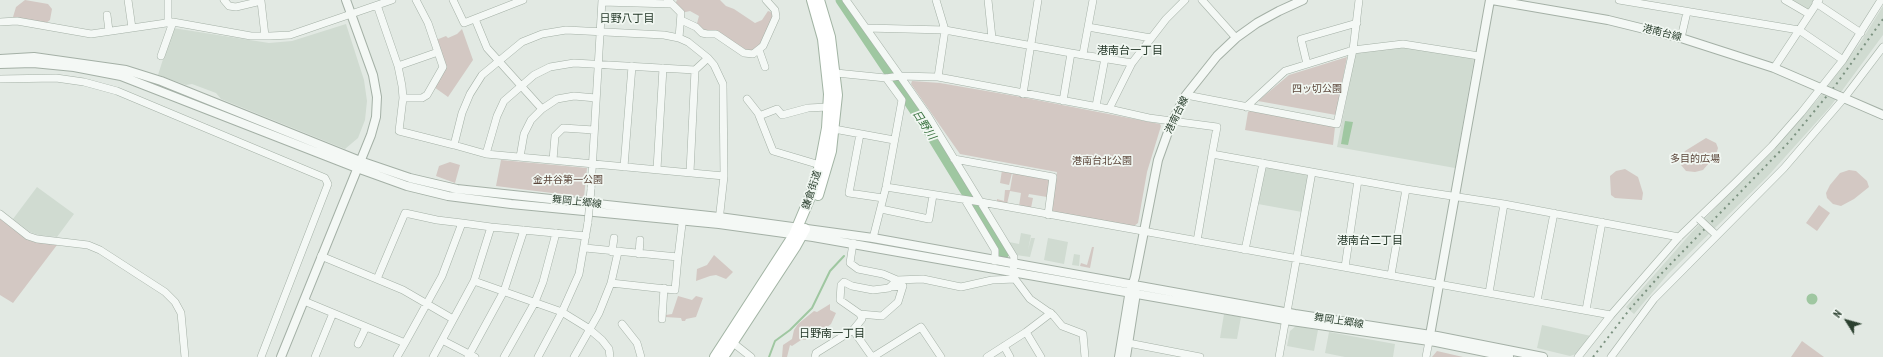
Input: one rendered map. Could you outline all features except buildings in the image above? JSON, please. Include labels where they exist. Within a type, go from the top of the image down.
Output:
[{"type":"main road","name":"鎌倉街道","points":[[715,357],[800,231],[820,165],[827,128],[828,107],[826,59],[820,24],[812,0]]},
{"type":"main road","name":"鎌倉街道","points":[[723,357],[800,231],[827,169],[834,129],[837,96],[836,73],[830,37],[819,0]]},
{"type":"street","points":[[128,0],[132,28]]},
{"type":"street","points":[[161,56],[170,22],[168,0]]},
{"type":"street","points":[[224,0],[229,6],[236,7],[261,1],[265,36]]},
{"type":"street","points":[[281,357],[371,135],[376,117],[377,97],[373,75],[346,0]]},
{"type":"street","points":[[0,22],[17,21],[91,34],[170,22],[252,36],[290,35],[352,15],[392,0]]},
{"type":"street","points":[[403,98],[422,98],[427,95],[443,67],[416,0]]},
{"type":"street","points":[[453,0],[464,23],[523,0]]},
{"type":"street","points":[[681,20],[707,34],[716,34],[724,38],[744,53],[753,54],[763,46],[776,17],[775,10],[766,0]]},
{"type":"street","points":[[846,0],[900,76],[981,202],[1014,257],[1014,271],[1030,299],[1051,313],[1062,326],[1083,334],[1085,357]]},
{"type":"street","points":[[936,0],[945,30],[938,77]]},
{"type":"street","points":[[988,0],[992,38]]},
{"type":"street","points":[[1023,94],[1038,0]]},
{"type":"street","points":[[1083,54],[1093,0]]},
{"type":"street","points":[[1108,109],[1132,63],[1166,18],[1185,0]]},
{"type":"street","points":[[1202,0],[1236,38]]},
{"type":"street","points":[[1186,95],[1337,124],[1353,50],[1359,0]]},
{"type":"street","points":[[1426,357],[1440,285],[1479,56],[1491,0]]},
{"type":"street","name":"港南台線","points":[[1491,0],[1537,4],[1681,38],[1774,68],[1842,97]]},
{"type":"street","points":[[1619,0],[1799,30],[1843,60]]},
{"type":"street","points":[[1785,0],[1809,14]]},
{"type":"street","points":[[1578,357],[1679,237],[1772,146],[1823,89],[1861,33],[1881,0]]},
{"type":"street","points":[[538,357],[562,312],[579,274],[585,248],[593,164],[602,1],[670,2],[681,13],[678,38]]},
{"type":"street","name":"港南台線","points":[[1125,342],[1134,284],[1158,160],[1172,121],[1186,95],[1203,71],[1236,38],[1257,23],[1297,1]]},
{"type":"street","points":[[1774,68],[1818,2],[1861,33]]},
{"type":"street","points":[[377,5],[398,66],[403,98],[399,131],[486,154],[724,176]]},
{"type":"street","points":[[1681,38],[1687,12]]},
{"type":"street","points":[[107,15],[110,31]]},
{"type":"street","points":[[475,19],[487,48],[542,109]]},
{"type":"street","points":[[1307,64],[1301,39],[1357,23]]},
{"type":"street","points":[[1088,27],[1151,38]]},
{"type":"street","points":[[866,28],[945,30],[1132,63]]},
{"type":"street","points":[[454,145],[462,112],[470,94],[482,75],[522,42],[542,34],[566,30],[664,35],[678,38],[688,42],[708,58],[714,65],[723,84],[724,176],[719,221]]},
{"type":"street","points":[[1246,107],[1284,71],[1353,50],[1403,44],[1479,56]]},
{"type":"street","points":[[1611,357],[1654,299],[1715,234],[1784,168],[1842,97],[1881,55],[1883,47]]},
{"type":"street","points":[[759,50],[765,67]]},
{"type":"street","points":[[398,66],[438,52]]},
{"type":"street","points":[[1063,101],[1071,53]]},
{"type":"street","points":[[0,58],[34,57],[126,70],[161,81],[359,165]]},
{"type":"street","points":[[690,172],[695,70],[708,58]]},
{"type":"street","points":[[1096,106],[1105,58]]},
{"type":"street","points":[[0,64],[33,63],[74,67],[121,76],[359,165]]},
{"type":"street","points":[[486,154],[497,116],[504,102],[534,75],[550,67],[574,63],[695,70]]},
{"type":"street","points":[[624,166],[632,66]]},
{"type":"street","points":[[657,170],[663,68]]},
{"type":"street","points":[[836,73],[886,78],[900,76],[938,77],[1172,121],[1217,127],[1197,241]]},
{"type":"street","points":[[0,79],[56,78],[84,82],[117,91],[325,178],[328,184],[261,357]]},
{"type":"street","points":[[873,238],[886,187],[902,100],[886,78]]},
{"type":"street","points":[[520,157],[524,134],[531,120],[542,109],[557,99],[568,97],[596,98]]},
{"type":"street","points":[[1842,97],[1883,115]]},
{"type":"street","points":[[747,99],[759,116],[773,151],[820,165]]},
{"type":"street","points":[[759,116],[777,109],[782,115],[808,108],[828,107]]},
{"type":"street","points":[[553,160],[555,136],[562,128],[594,130]]},
{"type":"street","points":[[834,129],[894,140]]},
{"type":"street","points":[[860,134],[849,193],[883,198]]},
{"type":"street","points":[[1212,154],[1406,189],[1504,204],[1679,237]]},
{"type":"street","points":[[954,159],[1053,176],[1048,215]]},
{"type":"street","points":[[1245,250],[1263,163]]},
{"type":"street","name":"舞岡上郷線","points":[[359,165],[457,189],[800,231]]},
{"type":"street","points":[[1279,357],[1312,172]]},
{"type":"street","points":[[1345,267],[1358,180]]},
{"type":"street","points":[[886,187],[981,202],[1145,233],[1537,301],[1611,316]]},
{"type":"street","points":[[1391,275],[1406,189]]},
{"type":"street","points":[[881,209],[929,219],[933,195]]},
{"type":"street","points":[[966,200],[995,250],[995,261]]},
{"type":"street","points":[[1489,293],[1504,204]]},
{"type":"street","points":[[377,279],[404,213],[437,220],[491,227],[586,236]]},
{"type":"street","points":[[1537,301],[1554,213]]},
{"type":"street","points":[[0,214],[28,236],[37,239],[88,245],[100,250],[165,292],[175,302],[181,313],[185,357]]},
{"type":"street","points":[[611,283],[675,290],[683,217]]},
{"type":"street","points":[[1699,219],[1715,234]]},
{"type":"street","points":[[1586,310],[1602,222]]},
{"type":"street","points":[[397,357],[442,276],[462,223]]},
{"type":"street","points":[[433,357],[474,281],[491,227]]},
{"type":"street","points":[[442,340],[471,356],[504,291],[524,230]]},
{"type":"street","points":[[800,231],[873,238],[995,261],[1014,271]]},
{"type":"street","points":[[800,231],[853,243],[1014,271]]},
{"type":"street","points":[[504,357],[544,282],[556,233]]},
{"type":"street","points":[[574,357],[590,330],[611,283],[615,252],[614,238]]},
{"type":"street","points":[[639,254],[640,240]]},
{"type":"street","points":[[853,243],[850,262],[858,268],[883,274],[897,280],[923,280],[961,287],[992,280],[1014,271]]},
{"type":"street","points":[[585,248],[678,257]]},
{"type":"street","points":[[321,256],[403,290],[426,305],[453,319]]},
{"type":"street","name":"舞岡上郷線","points":[[1014,271],[1134,284],[1286,316]]},
{"type":"street","name":"舞岡上郷線","points":[[1014,271],[1133,292],[1543,357]]},
{"type":"street","points":[[889,288],[897,280]]},
{"type":"street","points":[[474,281],[562,312],[590,330],[609,350],[610,357]]},
{"type":"street","points":[[844,282],[852,286],[873,290],[903,286],[898,302],[882,316],[860,314],[840,300],[841,285],[844,282]]},
{"type":"street","points":[[662,319],[664,288]]},
{"type":"street","points":[[304,301],[405,342]]},
{"type":"street","points":[[318,356],[333,313]]},
{"type":"street","points":[[987,357],[1026,332],[1051,313]]},
{"type":"street","points":[[815,357],[816,353],[853,330],[862,319],[860,314]]},
{"type":"street","points":[[622,324],[637,343],[641,357]]},
{"type":"street","points":[[358,344],[366,326]]},
{"type":"street","points":[[853,330],[876,356],[921,327],[940,357]]},
{"type":"street","points":[[1026,332],[1041,357]]},
{"type":"street","name":"舞岡上郷線","points":[[1430,339],[1509,357]]},
{"type":"street","points":[[732,342],[751,357]]},
{"type":"street","points":[[1125,342],[1177,355],[1200,357]]},
{"type":"street","points":[[1119,357],[1125,342]]},
{"type":"street","points":[[1125,342],[1126,357]]},
{"type":"street","points":[[1004,346],[1010,357]]},
{"type":"shaded area","points":[[1789,0],[1816,0],[1811,9],[1807,9]]},
{"type":"shaded area","points":[[1883,6],[1883,35],[1830,107],[1767,177],[1668,274],[1634,314],[1626,307],[1691,233],[1773,149],[1818,99],[1860,43]]},
{"type":"shaded area","points":[[346,24],[364,80],[367,101],[365,120],[358,138],[345,149],[221,99],[216,93],[192,84],[186,85],[158,75],[173,28],[269,43],[292,41]]},
{"type":"shaded area","points":[[1414,47],[1472,57],[1474,59],[1455,168],[1337,147],[1356,50]]},
{"type":"shaded area","points":[[1345,121],[1353,122],[1348,145],[1341,144]]},
{"type":"shaded area","points":[[1265,165],[1308,173],[1309,175],[1302,212],[1258,204]]},
{"type":"shaded area","points":[[37,187],[74,214],[57,237],[38,235],[30,232],[13,219]]},
{"type":"shaded area","points":[[1021,233],[1031,235],[1028,250],[1031,238],[1035,238],[1030,257],[1016,255],[1009,242],[1019,244]]},
{"type":"shaded area","points":[[1048,238],[1068,242],[1064,264],[1044,260]]},
{"type":"shaded area","points":[[1074,254],[1080,255],[1079,266],[1072,265]]},
{"type":"shaded area","points":[[1810,294],[1814,294],[1816,295],[1816,303],[1810,304],[1807,301],[1807,297]]},
{"type":"shaded area","points":[[1224,314],[1241,317],[1237,339],[1220,338]]},
{"type":"shaded area","points":[[1542,325],[1591,336],[1579,353],[1570,356],[1537,348]]},
{"type":"shaded area","points":[[1296,326],[1318,330],[1314,351],[1287,346],[1290,331]]},
{"type":"shaded area","points":[[1329,332],[1395,344],[1393,357],[1345,357],[1325,353]]},
{"type":"green space","points":[[25,0],[48,4],[52,9],[50,20],[46,23],[13,17],[16,7]]},
{"type":"green space","points":[[677,0],[720,0],[726,6],[734,9],[755,23],[762,20],[768,11],[771,12],[774,17],[763,46],[749,54],[724,38],[707,34],[696,27],[699,16],[690,11],[681,13],[674,6]]},
{"type":"green space","points":[[462,29],[473,60],[448,97],[434,87],[446,68],[436,40],[446,36],[448,38],[457,34]]},
{"type":"green space","name":"四ッ切公園","points":[[1347,57],[1336,115],[1258,101],[1289,75]]},
{"type":"green space","name":"港南台北公園","points":[[912,81],[940,83],[1021,97],[1160,124],[1161,126],[1147,172],[1138,223],[1134,226],[1054,212],[1051,209],[1057,172],[960,154],[911,84]]},
{"type":"green space","points":[[1250,111],[1334,125],[1333,145],[1245,130],[1248,112]]},
{"type":"green space","name":"多目的広場","points":[[1706,138],[1716,143],[1718,148],[1716,155],[1703,170],[1695,172],[1686,171],[1681,165],[1682,156],[1685,151]]},
{"type":"green space","name":"金井谷第一公園","points":[[501,160],[587,168],[584,197],[496,186]]},
{"type":"green space","points":[[450,162],[460,165],[455,183],[436,176],[439,166]]},
{"type":"green space","points":[[1625,169],[1638,177],[1643,193],[1642,200],[1615,198],[1611,195],[1610,176],[1616,171]]},
{"type":"green space","points":[[1002,170],[1012,173],[1009,185],[1000,183]]},
{"type":"green space","points":[[1849,170],[1856,171],[1867,181],[1869,187],[1854,199],[1841,206],[1833,204],[1827,198],[1826,193],[1830,185],[1840,173]]},
{"type":"green space","points":[[1013,172],[1048,178],[1050,181],[1047,197],[1029,194],[1028,197],[1033,198],[1031,208],[1019,206],[1021,193],[1010,191],[1007,204],[997,202],[997,199],[1004,201],[1005,190],[1010,190]]},
{"type":"green space","points":[[1819,205],[1830,213],[1817,231],[1806,223]]},
{"type":"green space","points":[[0,218],[35,242],[57,245],[13,303],[0,295]]},
{"type":"green space","points":[[1092,247],[1094,247],[1090,268],[1080,266],[1081,263],[1087,265]]},
{"type":"green space","points":[[714,255],[733,272],[726,279],[716,275],[696,281],[697,269],[707,265]]},
{"type":"green space","points":[[678,296],[692,300],[696,296],[703,298],[696,317],[682,321],[681,318],[665,317],[666,315],[672,314]]},
{"type":"green space","points":[[830,304],[830,310],[836,313],[831,324],[812,339],[801,340],[792,346],[790,345],[787,357],[782,357],[783,345],[792,339],[794,330],[798,324],[814,311],[817,312]]},
{"type":"green space","points":[[1802,341],[1824,357],[1791,357]]},
{"type":"green space","points":[[1437,351],[1463,357],[1432,357]]},
{"type":"waterway","name":"日野川","points":[[841,0],[932,136],[1004,253]]},
{"type":"waterway","points":[[769,357],[775,341],[790,330],[812,308],[830,271],[844,256]]},
{"type":"railway","points":[[1593,357],[1630,309],[1661,274],[1789,142],[1835,86],[1883,19]]},
{"type":"district","name":"日野八丁目","points":[[627,19]]},
{"type":"district","name":"港南台一丁目","points":[[1130,51]]},
{"type":"district","name":"港南台二丁目","points":[[1370,241]]},
{"type":"district","name":"日野南一丁目","points":[[832,334]]}]
